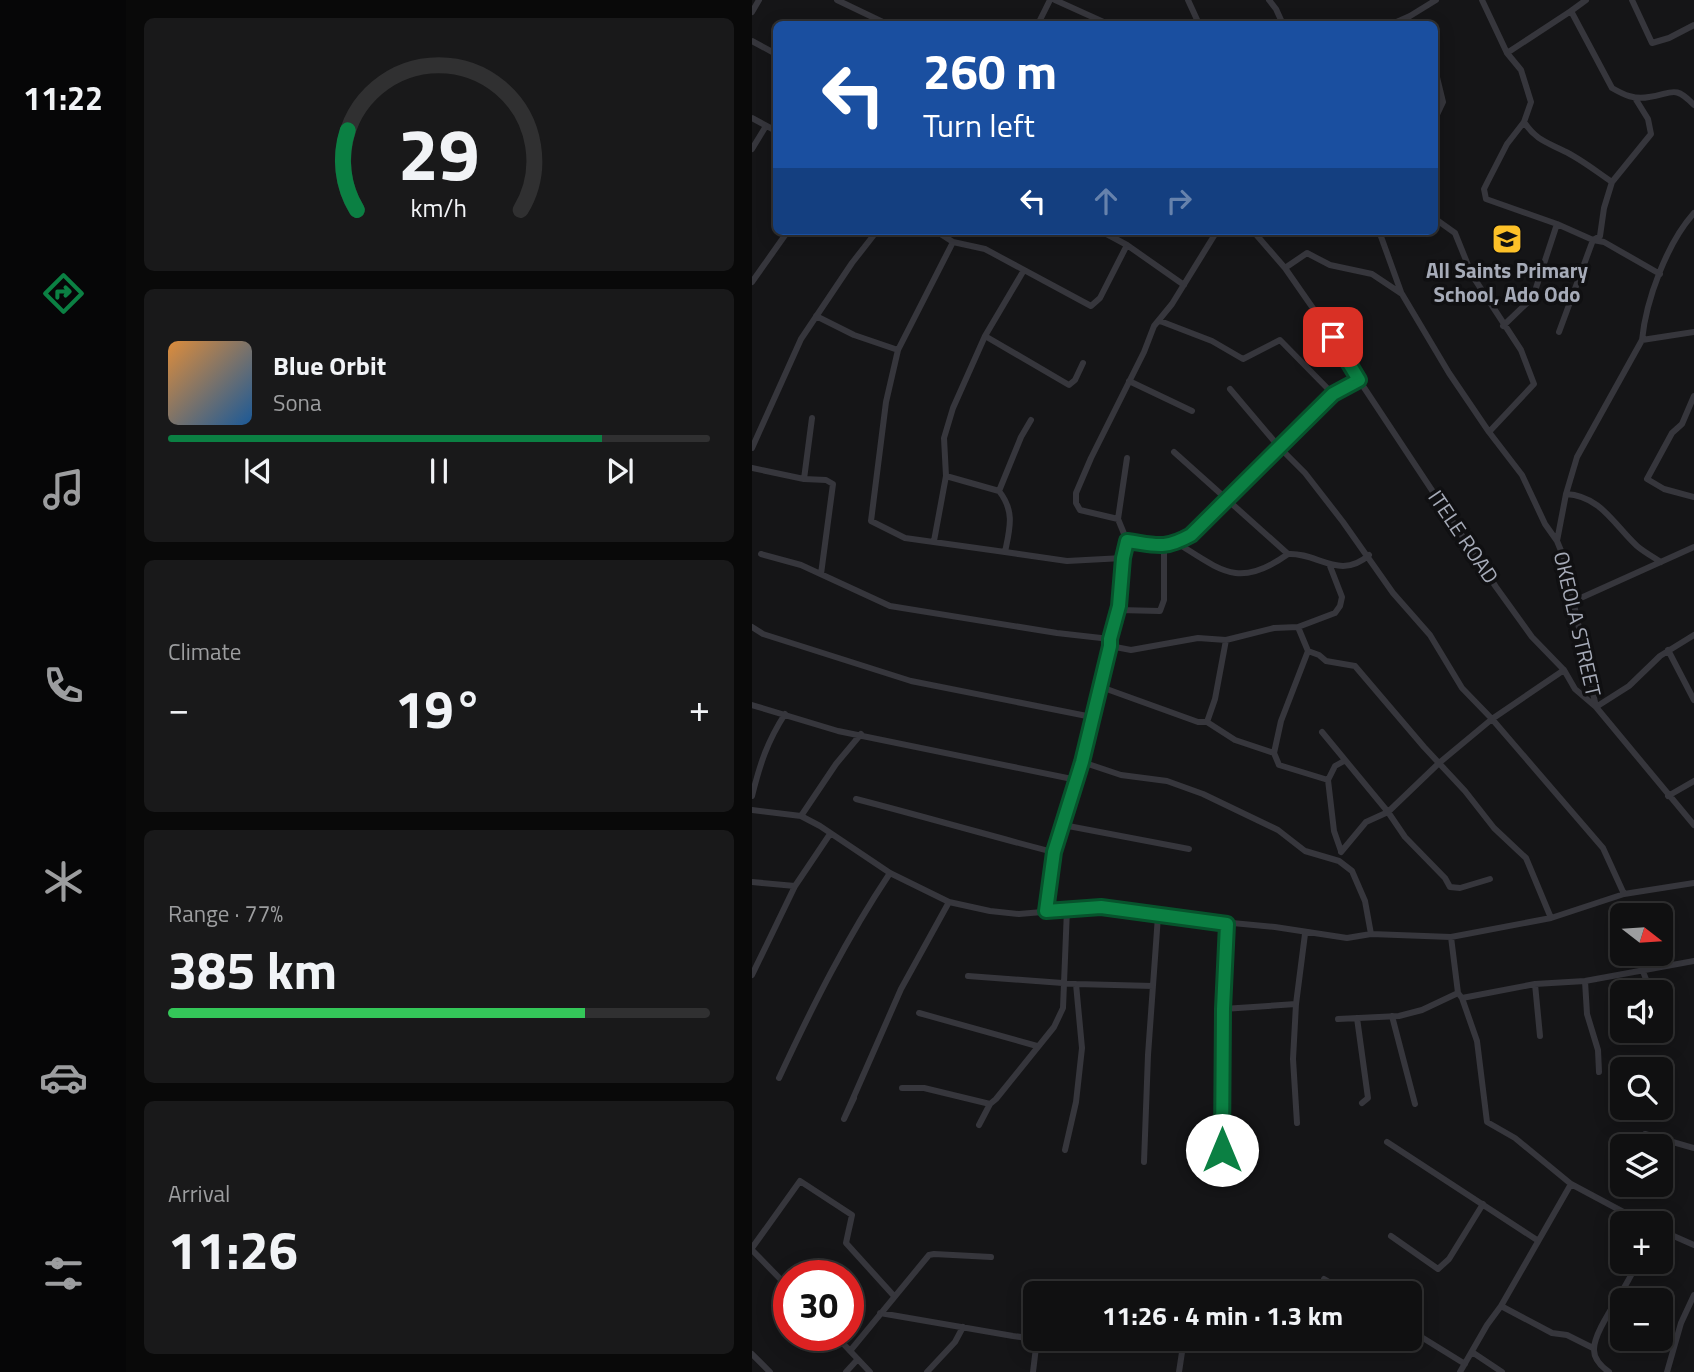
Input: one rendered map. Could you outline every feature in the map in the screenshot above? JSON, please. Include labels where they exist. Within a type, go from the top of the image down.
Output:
[{"type":"street","points":[[752,12],[759,0]]},
{"type":"street","points":[[837,0],[881,21]]},
{"type":"street","points":[[1040,21],[1050,0]]},
{"type":"street","points":[[1055,0],[1101,21]]},
{"type":"street","points":[[1188,0],[1198,21]]},
{"type":"street","points":[[1270,0],[1282,21]]},
{"type":"street","points":[[1411,20],[1436,0]]},
{"type":"street","points":[[1482,0],[1507,53],[1521,71],[1531,102],[1524,122],[1507,144],[1484,189],[1486,199],[1604,242],[1660,274]]},
{"type":"street","points":[[1507,53],[1586,0]]},
{"type":"street","points":[[1632,0],[1652,43],[1669,38],[1694,25]]},
{"type":"street","points":[[1570,11],[1612,88],[1635,98],[1677,91],[1694,105]]},
{"type":"street","points":[[752,41],[773,52]]},
{"type":"street","points":[[1438,86],[1443,102],[1438,113]]},
{"type":"street","points":[[1559,332],[1593,240],[1600,236],[1604,208],[1612,182],[1651,134],[1648,119],[1635,98]]},
{"type":"street","points":[[752,118],[773,129]]},
{"type":"street","points":[[1524,122],[1531,133],[1548,145],[1564,151],[1612,182]]},
{"type":"street","points":[[752,149],[767,126]]},
{"type":"street","points":[[1557,541],[1566,494],[1577,457],[1642,340],[1644,323],[1660,274],[1682,226],[1694,213]]},
{"type":"street","points":[[1438,221],[1454,233],[1472,275],[1521,350],[1534,384],[1489,432]]},
{"type":"street","points":[[1503,326],[1534,293],[1557,224]]},
{"type":"street","points":[[752,282],[785,235]]},
{"type":"street","points":[[752,448],[789,362],[816,316],[874,235]]},
{"type":"street","points":[[942,235],[953,242],[985,249],[1091,306],[1100,298],[1128,245]]},
{"type":"street","points":[[1109,235],[1128,245],[1184,285]]},
{"type":"street","points":[[1118,519],[1080,510],[1077,508],[1076,493],[1154,326],[1184,285],[1215,235]]},
{"type":"street","name":"ITELE ROAD","points":[[1256,235],[1285,268],[1333,337],[1496,587],[1532,637],[1564,670],[1575,689],[1596,707],[1694,825]]},
{"type":"street","points":[[1380,235],[1402,294]]},
{"type":"street","points":[[953,242],[898,350],[886,402],[871,521],[905,538],[1067,561],[1123,558]]},
{"type":"street","points":[[1285,268],[1307,253],[1330,265],[1372,274],[1402,294]]},
{"type":"street","points":[[934,541],[946,476],[944,438],[953,408],[985,336],[1024,270]]},
{"type":"street","name":"OKEOLA STREET","points":[[1402,294],[1449,373],[1522,475],[1545,524],[1557,541],[1564,558],[1596,707]]},
{"type":"street","points":[[816,316],[854,335],[898,350]]},
{"type":"street","points":[[1160,321],[1212,341],[1243,359],[1280,340],[1333,394]]},
{"type":"street","points":[[1642,340],[1694,332]]},
{"type":"street","points":[[985,336],[1069,385],[1075,380],[1083,363]]},
{"type":"street","points":[[1127,541],[1164,546],[1177,543],[1191,535],[1333,394],[1359,380]]},
{"type":"street","points":[[1129,381],[1192,411]]},
{"type":"street","points":[[1230,389],[1305,473],[1369,555],[1393,593],[1430,635],[1462,688],[1603,848],[1624,894]]},
{"type":"street","points":[[1694,396],[1682,424],[1672,433],[1647,479],[1664,489],[1694,497]]},
{"type":"street","points":[[804,479],[812,418]]},
{"type":"street","points":[[999,491],[1021,436],[1031,419]]},
{"type":"street","points":[[1174,452],[1288,554]]},
{"type":"street","points":[[1046,911],[1054,852],[1082,762],[1119,606],[1127,541],[1118,519],[1127,458]]},
{"type":"street","points":[[752,468],[804,479],[826,480],[833,484],[821,574]]},
{"type":"street","points":[[946,476],[999,491],[1008,503],[1012,520],[1005,552]]},
{"type":"street","points":[[1566,494],[1581,495],[1600,507],[1638,547],[1661,562]]},
{"type":"street","points":[[1177,543],[1229,574],[1268,568],[1288,554],[1330,566],[1360,563],[1369,555]]},
{"type":"street","points":[[1119,606],[1119,610],[1160,611],[1164,600],[1164,546]]},
{"type":"street","points":[[1574,601],[1694,547]]},
{"type":"street","points":[[761,554],[801,565],[890,606],[1057,633],[1110,643],[1131,650],[1198,638],[1226,640],[1274,628],[1298,627],[1335,613],[1342,597],[1330,566]]},
{"type":"street","points":[[752,627],[764,634],[911,681],[1092,717]]},
{"type":"street","points":[[1298,627],[1308,651],[1281,721],[1274,753],[1279,765],[1328,779]]},
{"type":"street","points":[[1596,707],[1629,686],[1668,650],[1694,635]]},
{"type":"street","points":[[1207,722],[1215,699],[1226,640]]},
{"type":"street","points":[[1668,650],[1694,701]]},
{"type":"street","points":[[1308,651],[1326,661],[1355,666],[1494,828],[1526,858],[1551,918]]},
{"type":"street","points":[[1339,861],[1341,851],[1366,822],[1388,812],[1439,763],[1492,719],[1564,670]]},
{"type":"street","points":[[1101,687],[1198,722],[1207,722],[1235,740],[1274,753]]},
{"type":"street","points":[[752,705],[838,731],[1077,780]]},
{"type":"street","points":[[752,796],[761,759],[785,714]]},
{"type":"street","points":[[1322,732],[1388,812],[1405,837],[1445,878],[1450,887],[1460,888],[1490,879]]},
{"type":"street","points":[[801,816],[836,764],[861,734]]},
{"type":"street","points":[[1341,851],[1334,831],[1328,779],[1335,766],[1344,761]]},
{"type":"street","points":[[1082,762],[1121,775],[1167,781],[1203,794],[1278,830],[1305,851],[1339,861],[1352,871],[1365,901],[1371,934]]},
{"type":"street","points":[[1668,796],[1694,781]]},
{"type":"street","points":[[856,799],[1054,852]]},
{"type":"street","points":[[752,810],[801,816],[890,873],[949,902],[1019,914],[1101,907],[1346,938],[1371,934],[1451,937],[1551,918],[1624,894],[1694,883]]},
{"type":"street","points":[[1063,825],[1189,849]]},
{"type":"street","points":[[752,975],[755,959],[795,886],[830,834]]},
{"type":"street","points":[[779,1078],[821,988],[864,911],[890,873]]},
{"type":"street","points":[[752,882],[795,886]]},
{"type":"street","points":[[854,1098],[844,1119],[901,989],[949,902]]},
{"type":"street","points":[[979,1125],[990,1104],[1054,1027],[1063,1008],[1067,909]]},
{"type":"street","points":[[1144,1162],[1158,916]]},
{"type":"street","points":[[1222,1150],[1223,1009],[1227,924]]},
{"type":"street","points":[[1297,1123],[1293,1059],[1296,1004],[1305,934]]},
{"type":"street","points":[[1451,937],[1460,995],[1477,1041],[1488,1122],[1514,1138],[1571,1184],[1622,1211]]},
{"type":"street","points":[[1338,1020],[1392,1016],[1422,1010],[1460,995],[1535,984],[1585,981],[1694,961]]},
{"type":"street","points":[[1642,969],[1647,980]]},
{"type":"street","points":[[968,976],[1063,984],[1153,986]]},
{"type":"street","points":[[1585,981],[1587,1014],[1598,1050],[1599,1072]]},
{"type":"street","points":[[1065,1150],[1076,1101],[1082,1048],[1076,984]]},
{"type":"street","points":[[1535,984],[1540,1036]]},
{"type":"street","points":[[1223,1009],[1296,1004]]},
{"type":"street","points":[[919,1013],[1037,1046]]},
{"type":"street","points":[[1392,1016],[1415,1104]]},
{"type":"street","points":[[1357,1018],[1367,1098],[1362,1103]]},
{"type":"street","points":[[902,1088],[924,1088],[990,1104]]},
{"type":"street","points":[[1673,1141],[1694,1147]]},
{"type":"street","points":[[1387,1142],[1537,1240]]},
{"type":"street","points":[[773,1271],[752,1249],[800,1181],[852,1215],[846,1243],[894,1296]]},
{"type":"street","points":[[1460,1372],[1571,1184]]},
{"type":"street","points":[[1391,1236],[1438,1269],[1449,1259],[1483,1204]]},
{"type":"street","points":[[1673,1236],[1694,1245]]},
{"type":"street","points":[[864,1333],[929,1255],[991,1257]]},
{"type":"street","points":[[1604,1371],[1593,1348],[1630,1274]]},
{"type":"street","points":[[1667,1372],[1681,1323],[1694,1296]]},
{"type":"street","points":[[1501,1306],[1552,1333],[1567,1335],[1593,1348]]},
{"type":"street","points":[[880,1313],[1023,1337]]},
{"type":"street","points":[[927,1372],[955,1342],[963,1327]]},
{"type":"street","points":[[1422,1337],[1465,1364]]},
{"type":"street","points":[[850,1351],[870,1372]]},
{"type":"street","points":[[1033,1372],[1036,1351]]},
{"type":"street","points":[[1179,1372],[1182,1351]]},
{"type":"street","points":[[1472,1352],[1502,1372]]},
{"type":"street","points":[[752,1354],[770,1372]]},
{"type":"street","points":[[846,1372],[858,1360]]},
{"type":"place","name":"All Saints Primary School, Ado Odo","points":[[1507,239]]},
{"type":"route","points":[[1222,1150],[1223,1009],[1227,924],[1101,907],[1046,911],[1054,852],[1082,762],[1101,687],[1119,606],[1127,541],[1164,546],[1177,543],[1191,535],[1333,394],[1359,380],[1333,337]]}]
